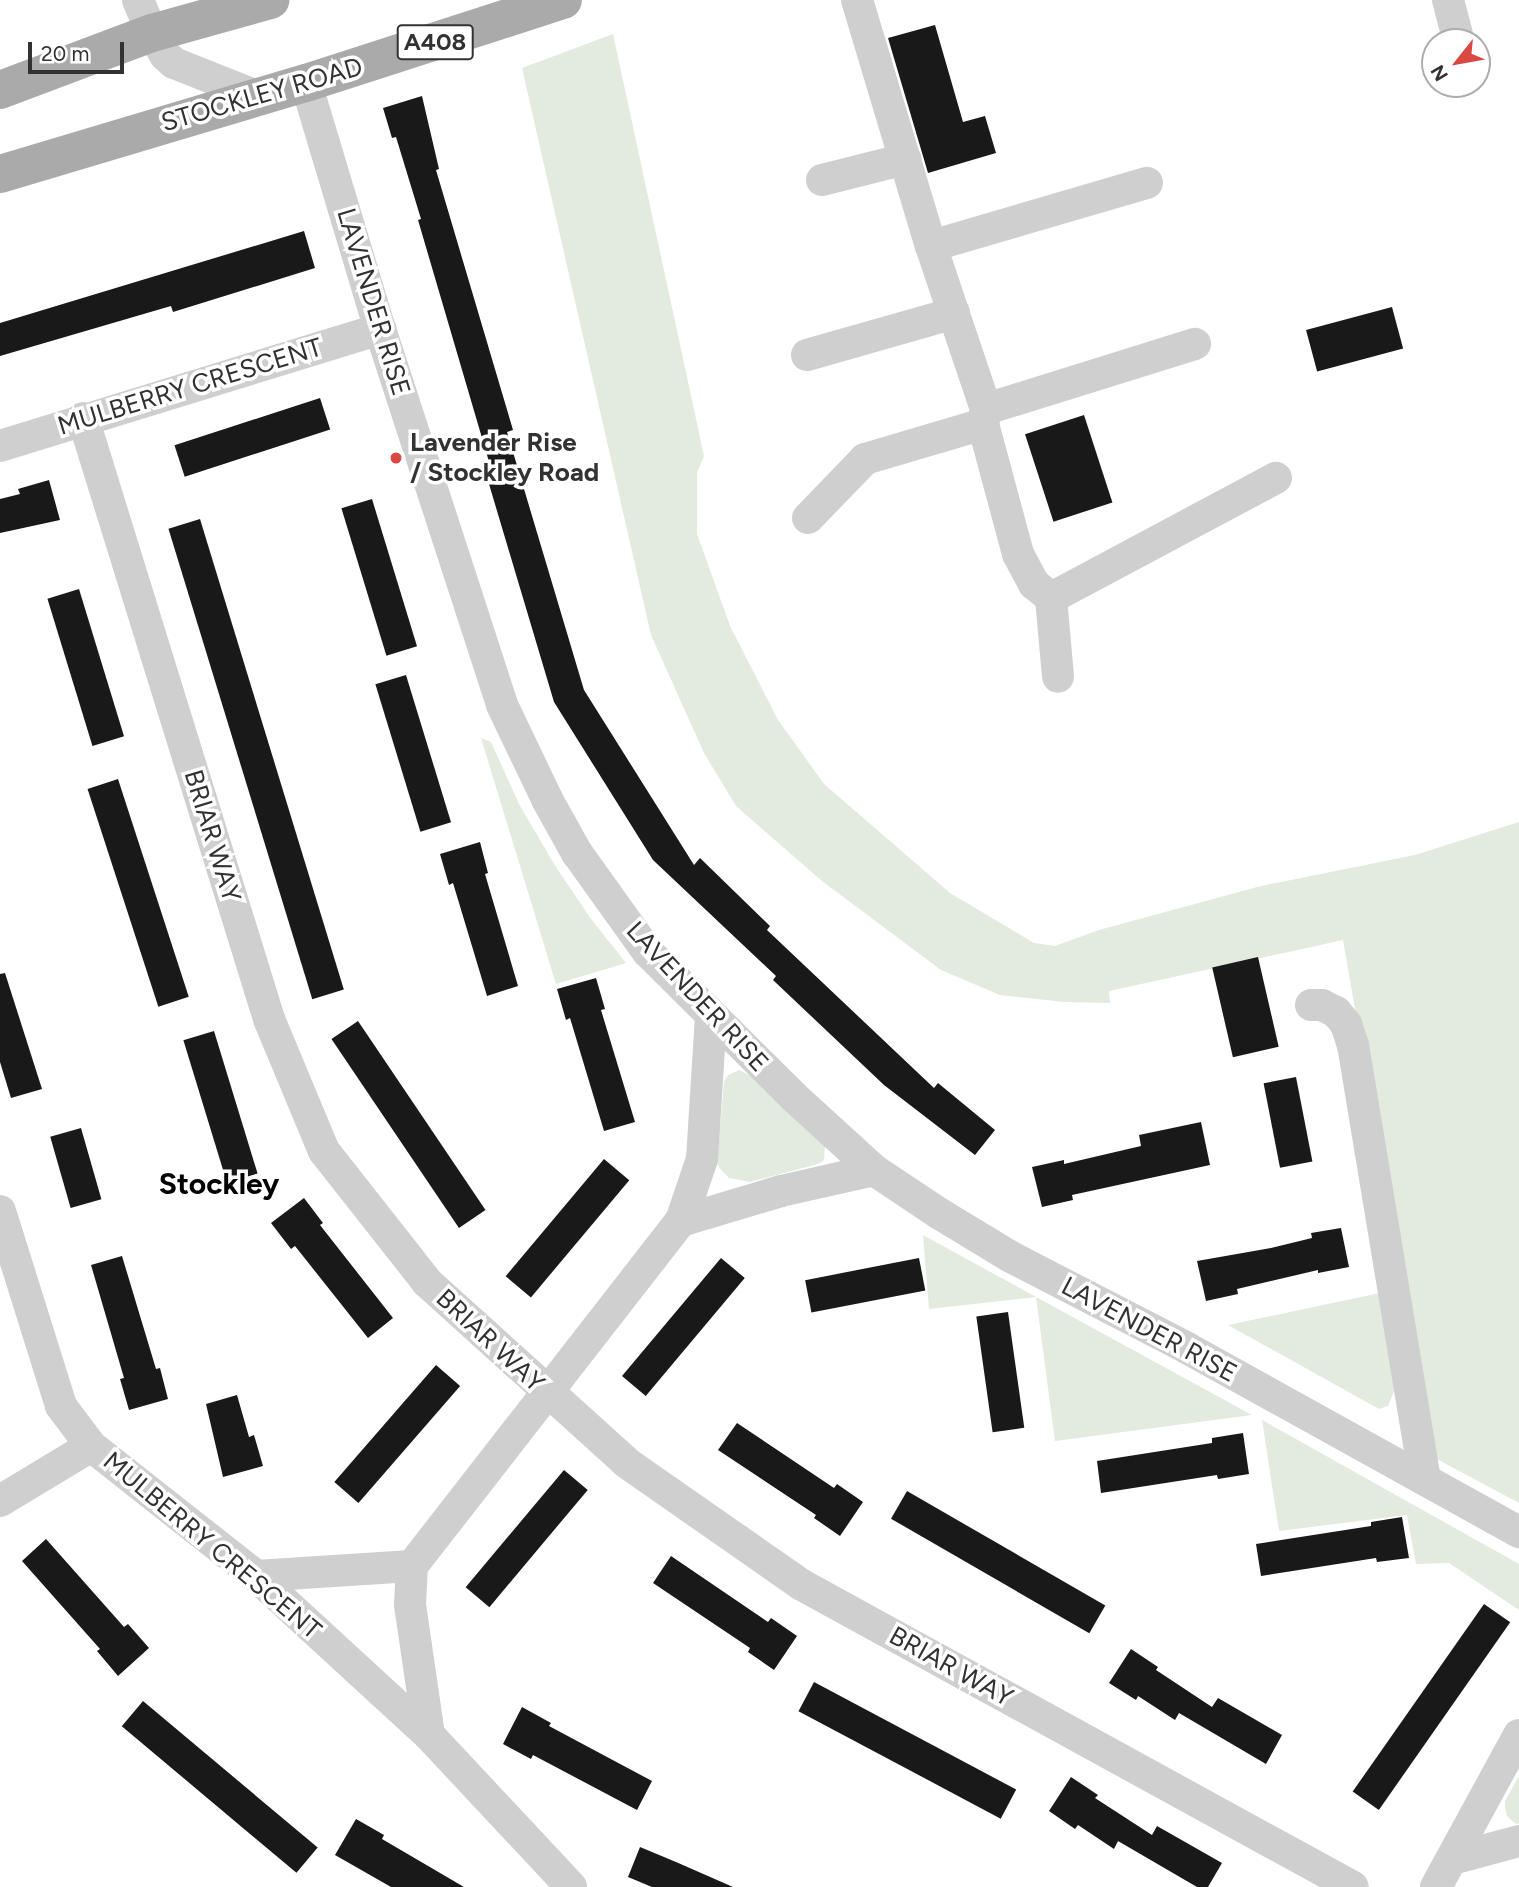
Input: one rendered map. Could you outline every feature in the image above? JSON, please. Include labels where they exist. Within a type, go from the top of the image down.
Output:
[{"type":"main road","points":[[0,90],[145,16],[270,0]]},
{"type":"main road","name":"STOCKLEY ROAD","points":[[0,174],[306,83],[563,0]]},
{"type":"street","points":[[857,0],[985,417],[1018,554],[1034,584],[1051,598],[1058,677]]},
{"type":"street","points":[[1448,0],[1455,28]]},
{"type":"street","points":[[145,16],[165,55],[174,63],[257,96]]},
{"type":"street","name":"LAVENDER RISE","points":[[306,83],[380,329],[502,705],[548,802],[611,903],[648,952],[711,1017],[874,1170],[1011,1257],[1187,1348],[1519,1532]]},
{"type":"street","points":[[822,180],[905,159]]},
{"type":"street","points":[[932,246],[1147,183]]},
{"type":"street","points":[[807,355],[954,313]]},
{"type":"street","name":"MULBERRY CRESCENT","points":[[0,446],[83,418],[380,329]]},
{"type":"street","points":[[808,518],[865,459],[1195,344]]},
{"type":"street","name":"BRIAR WAY","points":[[83,418],[269,1019],[324,1151],[428,1283],[546,1393],[627,1463],[802,1585],[1353,1887]]},
{"type":"street","points":[[1051,598],[1276,478]]},
{"type":"street","points":[[1311,1005],[1322,1005],[1336,1012],[1346,1024],[1353,1045],[1424,1479]]},
{"type":"street","points":[[429,1735],[410,1604],[412,1566],[681,1221],[702,1159],[711,1017]]},
{"type":"street","points":[[681,1221],[781,1191],[874,1170]]},
{"type":"street","name":"MULBERRY CRESCENT","points":[[0,1211],[61,1406],[91,1447],[256,1576],[429,1735],[568,1886]]},
{"type":"street","points":[[0,1501],[91,1447]]},
{"type":"street","points":[[256,1576],[412,1566]]},
{"type":"street","points":[[1436,1887],[1519,1735]]},
{"type":"street","points":[[1452,1859],[1519,1841]]},
{"type":"shaded area","points":[[613,34],[704,456],[697,473],[697,534],[730,626],[778,720],[824,784],[950,893],[1034,943],[1055,946],[1099,930],[1261,886],[1415,855],[1519,822],[1519,1503],[1433,1457],[1343,940],[1109,991],[1110,1003],[1065,1002],[1000,995],[941,970],[822,881],[736,806],[704,753],[651,635],[522,68]]},
{"type":"shaded area","points":[[481,738],[491,742],[519,804],[554,864],[591,919],[626,963],[556,984]]},
{"type":"shaded area","points":[[739,1070],[749,1075],[821,1141],[825,1146],[824,1160],[818,1164],[750,1182],[729,1178],[721,1170],[717,1163],[724,1082],[728,1075]]},
{"type":"shaded area","points":[[923,1235],[1036,1297],[929,1309]]},
{"type":"shaded area","points":[[1380,1293],[1396,1386],[1388,1406],[1379,1409],[1228,1325]]},
{"type":"shaded area","points":[[1036,1297],[1252,1415],[1055,1441]]},
{"type":"shaded area","points":[[1262,1420],[1519,1564],[1519,1610],[1449,1563],[1416,1564],[1407,1515],[1279,1531]]},
{"type":"shaded area","points":[[1519,1776],[1519,1823],[1516,1824],[1507,1816],[1505,1801]]},
{"type":"building","points":[[935,25],[963,122],[985,116],[996,153],[928,173],[888,38]]},
{"type":"building","points":[[422,96],[439,169],[436,170],[513,430],[507,432],[584,690],[694,865],[700,858],[770,926],[767,930],[934,1088],[938,1083],[995,1130],[975,1155],[884,1085],[773,980],[776,976],[653,860],[554,702],[486,474],[492,472],[418,220],[421,219],[396,137],[392,138],[383,108]]},
{"type":"building","points":[[304,231],[315,268],[173,312],[171,306],[0,356],[0,323]]},
{"type":"building","points":[[1392,307],[1403,349],[1317,372],[1306,330]]},
{"type":"building","points":[[320,398],[330,429],[185,477],[174,445]]},
{"type":"building","points":[[1084,415],[1112,502],[1053,522],[1025,434]]},
{"type":"building","points":[[49,480],[60,520],[0,533],[0,499],[20,494],[18,489]]},
{"type":"building","points":[[372,499],[417,646],[386,656],[341,508]]},
{"type":"building","points":[[200,519],[344,990],[312,999],[168,529]]},
{"type":"building","points":[[79,589],[124,736],[92,746],[47,599]]},
{"type":"building","points":[[406,675],[451,822],[420,832],[375,684]]},
{"type":"building","points":[[118,779],[189,997],[158,1007],[88,789]]},
{"type":"building","points":[[480,842],[488,873],[485,874],[518,986],[487,996],[453,883],[449,885],[440,854]]},
{"type":"building","points":[[1258,957],[1279,1047],[1233,1057],[1212,968]]},
{"type":"building","points":[[5,973],[42,1089],[11,1098],[0,1062],[0,974]]},
{"type":"building","points":[[596,978],[605,1009],[601,1010],[635,1122],[604,1131],[570,1018],[566,1020],[557,989]]},
{"type":"building","points":[[358,1021],[485,1210],[459,1228],[331,1039]]},
{"type":"building","points":[[214,1031],[258,1173],[227,1183],[183,1040]]},
{"type":"building","points":[[1296,1077],[1312,1161],[1280,1168],[1264,1083]]},
{"type":"building","points":[[1201,1122],[1210,1165],[1072,1195],[1073,1200],[1042,1207],[1032,1167],[1064,1160],[1064,1164],[1141,1146],[1139,1135]]},
{"type":"building","points":[[81,1128],[101,1199],[71,1208],[50,1137]]},
{"type":"building","points":[[604,1159],[629,1180],[531,1297],[506,1276]]},
{"type":"building","points":[[304,1198],[323,1223],[320,1225],[393,1318],[368,1338],[295,1246],[291,1249],[271,1223]]},
{"type":"building","points":[[1341,1228],[1349,1267],[1318,1273],[1318,1270],[1237,1289],[1238,1294],[1206,1301],[1197,1261],[1271,1248],[1312,1238],[1311,1233]]},
{"type":"building","points":[[122,1256],[156,1369],[160,1368],[168,1399],[129,1410],[120,1379],[124,1378],[91,1265]]},
{"type":"building","points":[[721,1258],[745,1278],[646,1396],[622,1376]]},
{"type":"building","points":[[919,1258],[925,1290],[811,1313],[805,1280]]},
{"type":"building","points":[[1008,1312],[1024,1428],[993,1432],[976,1316]]},
{"type":"building","points":[[436,1365],[460,1386],[358,1503],[334,1482]]},
{"type":"building","points":[[237,1395],[249,1437],[254,1435],[263,1466],[223,1477],[206,1404]]},
{"type":"building","points":[[737,1423],[834,1488],[837,1484],[863,1502],[840,1536],[814,1518],[816,1515],[718,1450]]},
{"type":"building","points":[[1243,1433],[1249,1474],[1218,1479],[1217,1475],[1101,1493],[1097,1461],[1212,1443],[1212,1438]]},
{"type":"building","points":[[564,1470],[588,1490],[489,1607],[466,1587]]},
{"type":"building","points":[[907,1491],[1105,1605],[1089,1633],[891,1519]]},
{"type":"building","points":[[1402,1517],[1409,1558],[1377,1562],[1376,1558],[1261,1576],[1256,1544],[1371,1526],[1371,1522]]},
{"type":"building","points":[[46,1539],[124,1627],[128,1624],[149,1648],[118,1676],[97,1651],[100,1649],[22,1561]]},
{"type":"building","points":[[671,1556],[768,1622],[771,1618],[797,1636],[774,1670],[748,1652],[750,1648],[653,1583]]},
{"type":"building","points":[[1484,1604],[1510,1622],[1379,1810],[1353,1792]]},
{"type":"building","points":[[1131,1649],[1158,1667],[1156,1670],[1212,1707],[1218,1698],[1282,1735],[1266,1764],[1179,1713],[1175,1720],[1138,1696],[1136,1700],[1109,1683]]},
{"type":"building","points":[[814,1682],[1016,1790],[1001,1819],[799,1711]]},
{"type":"building","points":[[143,1701],[318,1848],[296,1873],[122,1726]]},
{"type":"building","points":[[522,1707],[551,1723],[549,1726],[652,1781],[637,1810],[533,1755],[531,1759],[503,1744]]},
{"type":"building","points":[[1071,1777],[1098,1795],[1095,1798],[1152,1835],[1157,1826],[1222,1863],[1208,1887],[1197,1887],[1118,1841],[1114,1849],[1078,1825],[1075,1829],[1049,1811]]},
{"type":"building","points":[[356,1819],[384,1835],[382,1839],[464,1887],[391,1887],[335,1855]]},
{"type":"building","points":[[640,1847],[733,1887],[652,1887],[628,1877]]},
{"type":"place","name":"Lavender Rise / Stockley Road","points":[[396,458]]},
{"type":"district","name":"Stockley","points":[[219,1184]]}]
